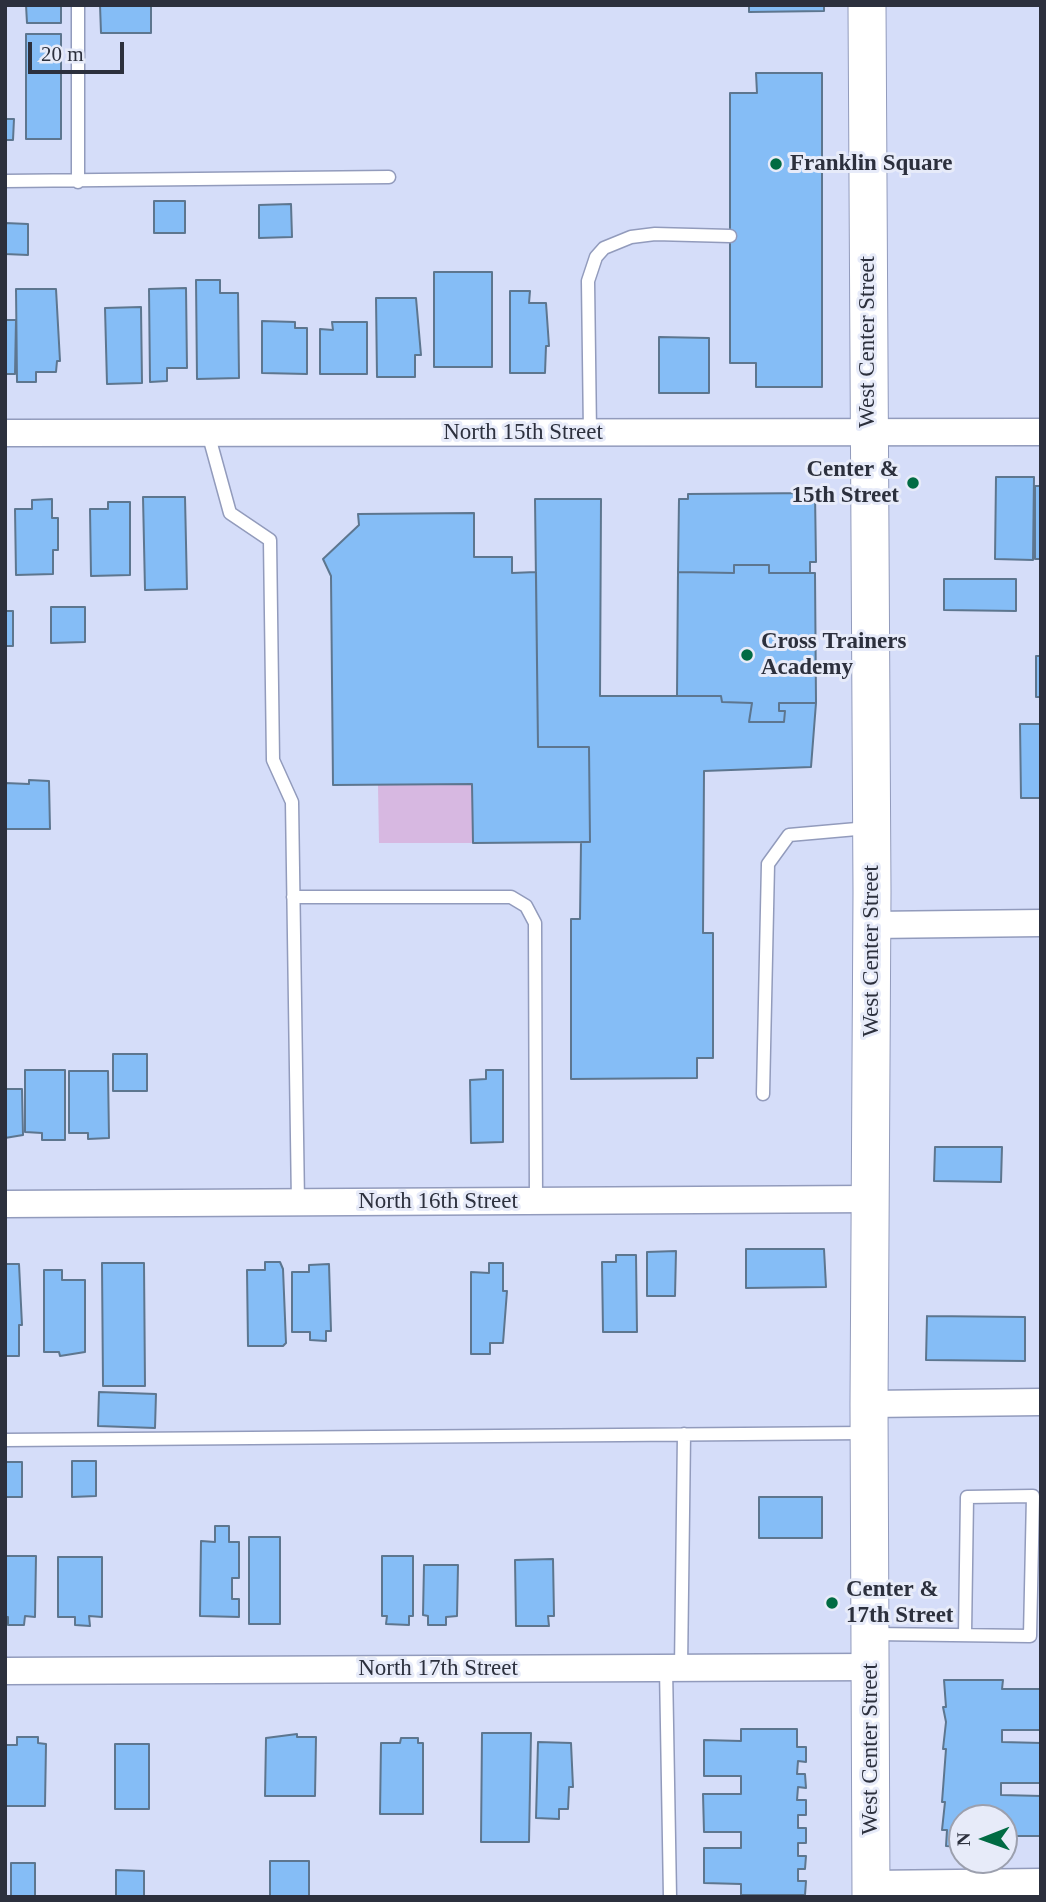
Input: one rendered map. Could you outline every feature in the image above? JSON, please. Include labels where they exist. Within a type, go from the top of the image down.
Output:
[{"type":"street","name":"West Center Street","points":[[867,5],[872,925],[869,1418],[871,1890]]},
{"type":"street","name":"North 15th Street","points":[[5,433],[1041,432]]},
{"type":"street","points":[[872,925],[1041,923]]},
{"type":"street","name":"North 16th Street","points":[[5,1205],[871,1199]]},
{"type":"street","points":[[869,1418],[1041,1402]]},
{"type":"street","name":"North 17th Street","points":[[5,1671],[673,1668],[870,1651]]},
{"type":"street","points":[[871,1890],[1041,1882]]},
{"type":"lane","points":[[78,5],[78,181]]},
{"type":"lane","points":[[5,181],[389,177]]},
{"type":"lane","points":[[590,433],[588,281],[596,257],[610,244],[631,237],[655,234],[730,236]]},
{"type":"lane","points":[[208,433],[230,513],[270,540],[273,760],[292,802],[298,1203]]},
{"type":"lane","points":[[763,1094],[768,864],[789,835],[871,827]]},
{"type":"lane","points":[[293,897],[511,897],[526,906],[535,923],[536,1201]]},
{"type":"lane","points":[[5,1440],[684,1434],[869,1418]]},
{"type":"lane","points":[[670,1897],[673,1668],[684,1434]]},
{"type":"lane","points":[[870,1651],[965,1634],[1030,1636],[1033,1496],[967,1497],[965,1634]]},
{"type":"shaded area","points":[[472,784],[473,843],[379,843],[378,785]]},
{"type":"building","points":[[26,5],[61,5],[61,23],[27,23]]},
{"type":"building","points":[[100,5],[151,5],[151,33],[101,33]]},
{"type":"building","points":[[749,5],[824,5],[824,11],[749,12]]},
{"type":"building","points":[[26,34],[61,34],[61,139],[26,139]]},
{"type":"building","name":"Franklin Square","points":[[756,73],[822,73],[822,387],[756,387],[756,363],[730,363],[730,93],[757,93]]},
{"type":"building","points":[[5,119],[14,119],[13,140],[5,140]]},
{"type":"building","points":[[154,201],[185,201],[185,233],[154,233]]},
{"type":"building","points":[[291,204],[292,237],[259,238],[259,205]]},
{"type":"building","points":[[5,223],[28,224],[28,255],[5,254]]},
{"type":"building","points":[[434,272],[492,272],[492,367],[434,367]]},
{"type":"building","points":[[196,280],[220,280],[220,293],[238,293],[239,378],[197,379]]},
{"type":"building","points":[[186,288],[187,368],[167,368],[167,381],[150,382],[149,289]]},
{"type":"building","points":[[16,289],[56,289],[60,361],[57,361],[56,372],[36,372],[36,382],[17,382]]},
{"type":"building","points":[[510,291],[530,291],[529,303],[546,303],[549,346],[546,346],[545,373],[510,373]]},
{"type":"building","points":[[376,298],[416,298],[421,355],[415,355],[415,377],[377,377]]},
{"type":"building","points":[[141,307],[142,383],[107,384],[105,308]]},
{"type":"building","points":[[5,320],[16,320],[15,374],[5,374]]},
{"type":"building","points":[[262,321],[295,322],[295,328],[307,328],[307,374],[262,373]]},
{"type":"building","points":[[332,322],[367,322],[367,374],[320,374],[320,329],[333,330]]},
{"type":"building","points":[[659,337],[709,338],[709,393],[659,393]]},
{"type":"building","points":[[996,477],[1034,477],[1033,560],[995,559]]},
{"type":"building","points":[[1035,486],[1041,486],[1041,559],[1035,559]]},
{"type":"building","points":[[815,493],[816,562],[810,562],[810,573],[769,573],[769,565],[734,565],[734,573],[678,572],[679,499],[688,499],[688,494]]},
{"type":"building","points":[[143,497],[185,497],[187,589],[145,590]]},
{"type":"building","points":[[52,499],[52,518],[58,518],[58,550],[53,550],[53,574],[16,575],[15,509],[32,509],[32,500]]},
{"type":"building","points":[[535,499],[601,499],[600,696],[721,696],[722,702],[752,703],[749,722],[784,722],[785,711],[779,711],[779,703],[816,703],[811,767],[704,771],[703,933],[713,933],[713,1058],[697,1058],[697,1078],[571,1079],[571,919],[580,919],[581,842],[590,842],[589,747],[538,747]]},
{"type":"building","points":[[108,502],[130,502],[130,575],[91,576],[90,509],[108,509]]},
{"type":"building","points":[[474,513],[474,557],[512,557],[512,573],[536,572],[538,747],[589,747],[590,842],[473,843],[472,784],[333,785],[331,576],[323,559],[359,525],[358,514]]},
{"type":"building","name":"Cross Trainers Academy","points":[[734,565],[769,565],[769,573],[815,573],[816,703],[779,703],[779,711],[785,711],[784,722],[749,722],[752,703],[722,702],[721,696],[677,696],[678,572],[734,573]]},
{"type":"building","points":[[944,579],[1016,579],[1016,611],[944,610]]},
{"type":"building","points":[[51,607],[85,607],[85,642],[51,643]]},
{"type":"building","points":[[5,611],[13,611],[13,646],[5,646]]},
{"type":"building","points":[[1036,656],[1041,656],[1041,697],[1036,697]]},
{"type":"building","points":[[1020,724],[1041,724],[1041,798],[1021,798]]},
{"type":"building","points":[[29,780],[49,781],[50,829],[5,829],[5,783],[29,784]]},
{"type":"building","points":[[113,1054],[147,1054],[147,1091],[113,1091]]},
{"type":"building","points":[[25,1070],[65,1070],[65,1140],[42,1140],[42,1133],[25,1132]]},
{"type":"building","points":[[486,1070],[503,1070],[503,1142],[471,1143],[470,1080],[486,1079]]},
{"type":"building","points":[[69,1071],[108,1071],[109,1138],[88,1139],[88,1133],[69,1133]]},
{"type":"building","points":[[5,1089],[22,1089],[23,1135],[5,1138]]},
{"type":"building","points":[[935,1147],[1002,1147],[1001,1182],[934,1181]]},
{"type":"building","points":[[746,1249],[824,1249],[826,1287],[746,1288]]},
{"type":"building","points":[[676,1251],[675,1296],[647,1296],[647,1252]]},
{"type":"building","points":[[616,1255],[636,1255],[637,1332],[603,1332],[602,1262],[616,1262]]},
{"type":"building","points":[[265,1262],[280,1262],[283,1269],[286,1343],[283,1346],[248,1346],[247,1270],[265,1270]]},
{"type":"building","points":[[102,1263],[144,1263],[145,1386],[103,1386]]},
{"type":"building","points":[[489,1263],[503,1263],[503,1291],[507,1291],[503,1343],[490,1343],[490,1354],[471,1354],[471,1272],[489,1273]]},
{"type":"building","points":[[5,1264],[19,1264],[22,1325],[19,1325],[19,1356],[5,1356]]},
{"type":"building","points":[[329,1264],[331,1331],[326,1331],[326,1341],[310,1340],[310,1332],[292,1332],[292,1272],[309,1272],[309,1265]]},
{"type":"building","points":[[44,1270],[62,1270],[62,1280],[85,1280],[85,1352],[60,1356],[59,1352],[44,1352]]},
{"type":"building","points":[[927,1316],[1025,1317],[1025,1361],[926,1360]]},
{"type":"building","points":[[99,1392],[156,1394],[155,1428],[98,1426]]},
{"type":"building","points":[[72,1461],[96,1461],[96,1496],[72,1497]]},
{"type":"building","points":[[5,1462],[22,1462],[22,1497],[5,1497]]},
{"type":"building","points":[[759,1497],[822,1497],[822,1538],[759,1538]]},
{"type":"building","points":[[215,1526],[229,1526],[229,1542],[239,1542],[239,1578],[232,1578],[232,1599],[239,1599],[239,1617],[200,1616],[201,1541],[215,1542]]},
{"type":"building","points":[[249,1537],[280,1537],[280,1624],[249,1624]]},
{"type":"building","points":[[5,1556],[36,1556],[35,1617],[25,1616],[24,1625],[8,1625],[8,1617],[5,1617]]},
{"type":"building","points":[[382,1556],[413,1556],[413,1616],[409,1616],[409,1625],[386,1624],[387,1616],[382,1616]]},
{"type":"building","points":[[58,1557],[102,1557],[102,1617],[89,1616],[90,1626],[75,1625],[75,1617],[58,1617]]},
{"type":"building","points":[[553,1559],[554,1616],[548,1616],[549,1626],[516,1626],[515,1560]]},
{"type":"building","points":[[424,1565],[458,1565],[457,1616],[446,1617],[446,1625],[428,1625],[428,1616],[423,1615]]},
{"type":"building","points":[[944,1680],[1003,1680],[1002,1689],[1041,1689],[1041,1730],[1002,1730],[1002,1742],[1041,1743],[1041,1783],[1001,1783],[1001,1795],[1041,1796],[1041,1836],[1018,1836],[1018,1804],[948,1804],[948,1846],[946,1846],[947,1830],[942,1830],[945,1802],[942,1802],[946,1749],[943,1749],[946,1722],[943,1707],[946,1707]]},
{"type":"building","points":[[741,1729],[797,1729],[797,1747],[806,1747],[806,1762],[798,1761],[797,1774],[805,1774],[806,1788],[798,1787],[797,1800],[806,1800],[806,1815],[798,1815],[798,1828],[806,1828],[806,1843],[798,1843],[798,1856],[806,1856],[805,1869],[798,1869],[798,1881],[806,1881],[805,1895],[741,1895],[741,1884],[704,1883],[704,1848],[741,1848],[741,1832],[704,1832],[703,1794],[741,1794],[741,1776],[704,1776],[704,1740],[741,1741]]},
{"type":"building","points":[[482,1733],[531,1733],[529,1842],[481,1842]]},
{"type":"building","points":[[297,1734],[297,1737],[316,1737],[315,1796],[265,1796],[266,1738]]},
{"type":"building","points":[[17,1737],[38,1737],[38,1743],[46,1744],[45,1806],[5,1806],[5,1745],[17,1745]]},
{"type":"building","points":[[401,1738],[418,1738],[418,1743],[423,1743],[423,1814],[380,1814],[381,1743],[400,1743]]},
{"type":"building","points":[[538,1742],[571,1743],[573,1787],[569,1787],[568,1809],[559,1809],[559,1819],[536,1818]]},
{"type":"building","points":[[115,1744],[149,1744],[149,1809],[115,1809]]},
{"type":"building","points":[[270,1861],[309,1861],[309,1897],[270,1897]]},
{"type":"building","points":[[11,1863],[35,1863],[35,1897],[11,1897]]},
{"type":"building","points":[[116,1870],[144,1871],[144,1897],[116,1897]]},
{"type":"place","name":"Franklin Square","points":[[776,164]]},
{"type":"place","name":"Center & 15th Street","points":[[913,483]]},
{"type":"place","name":"Cross Trainers Academy","points":[[747,655]]},
{"type":"place","name":"Center & 17th Street","points":[[832,1603]]}]
